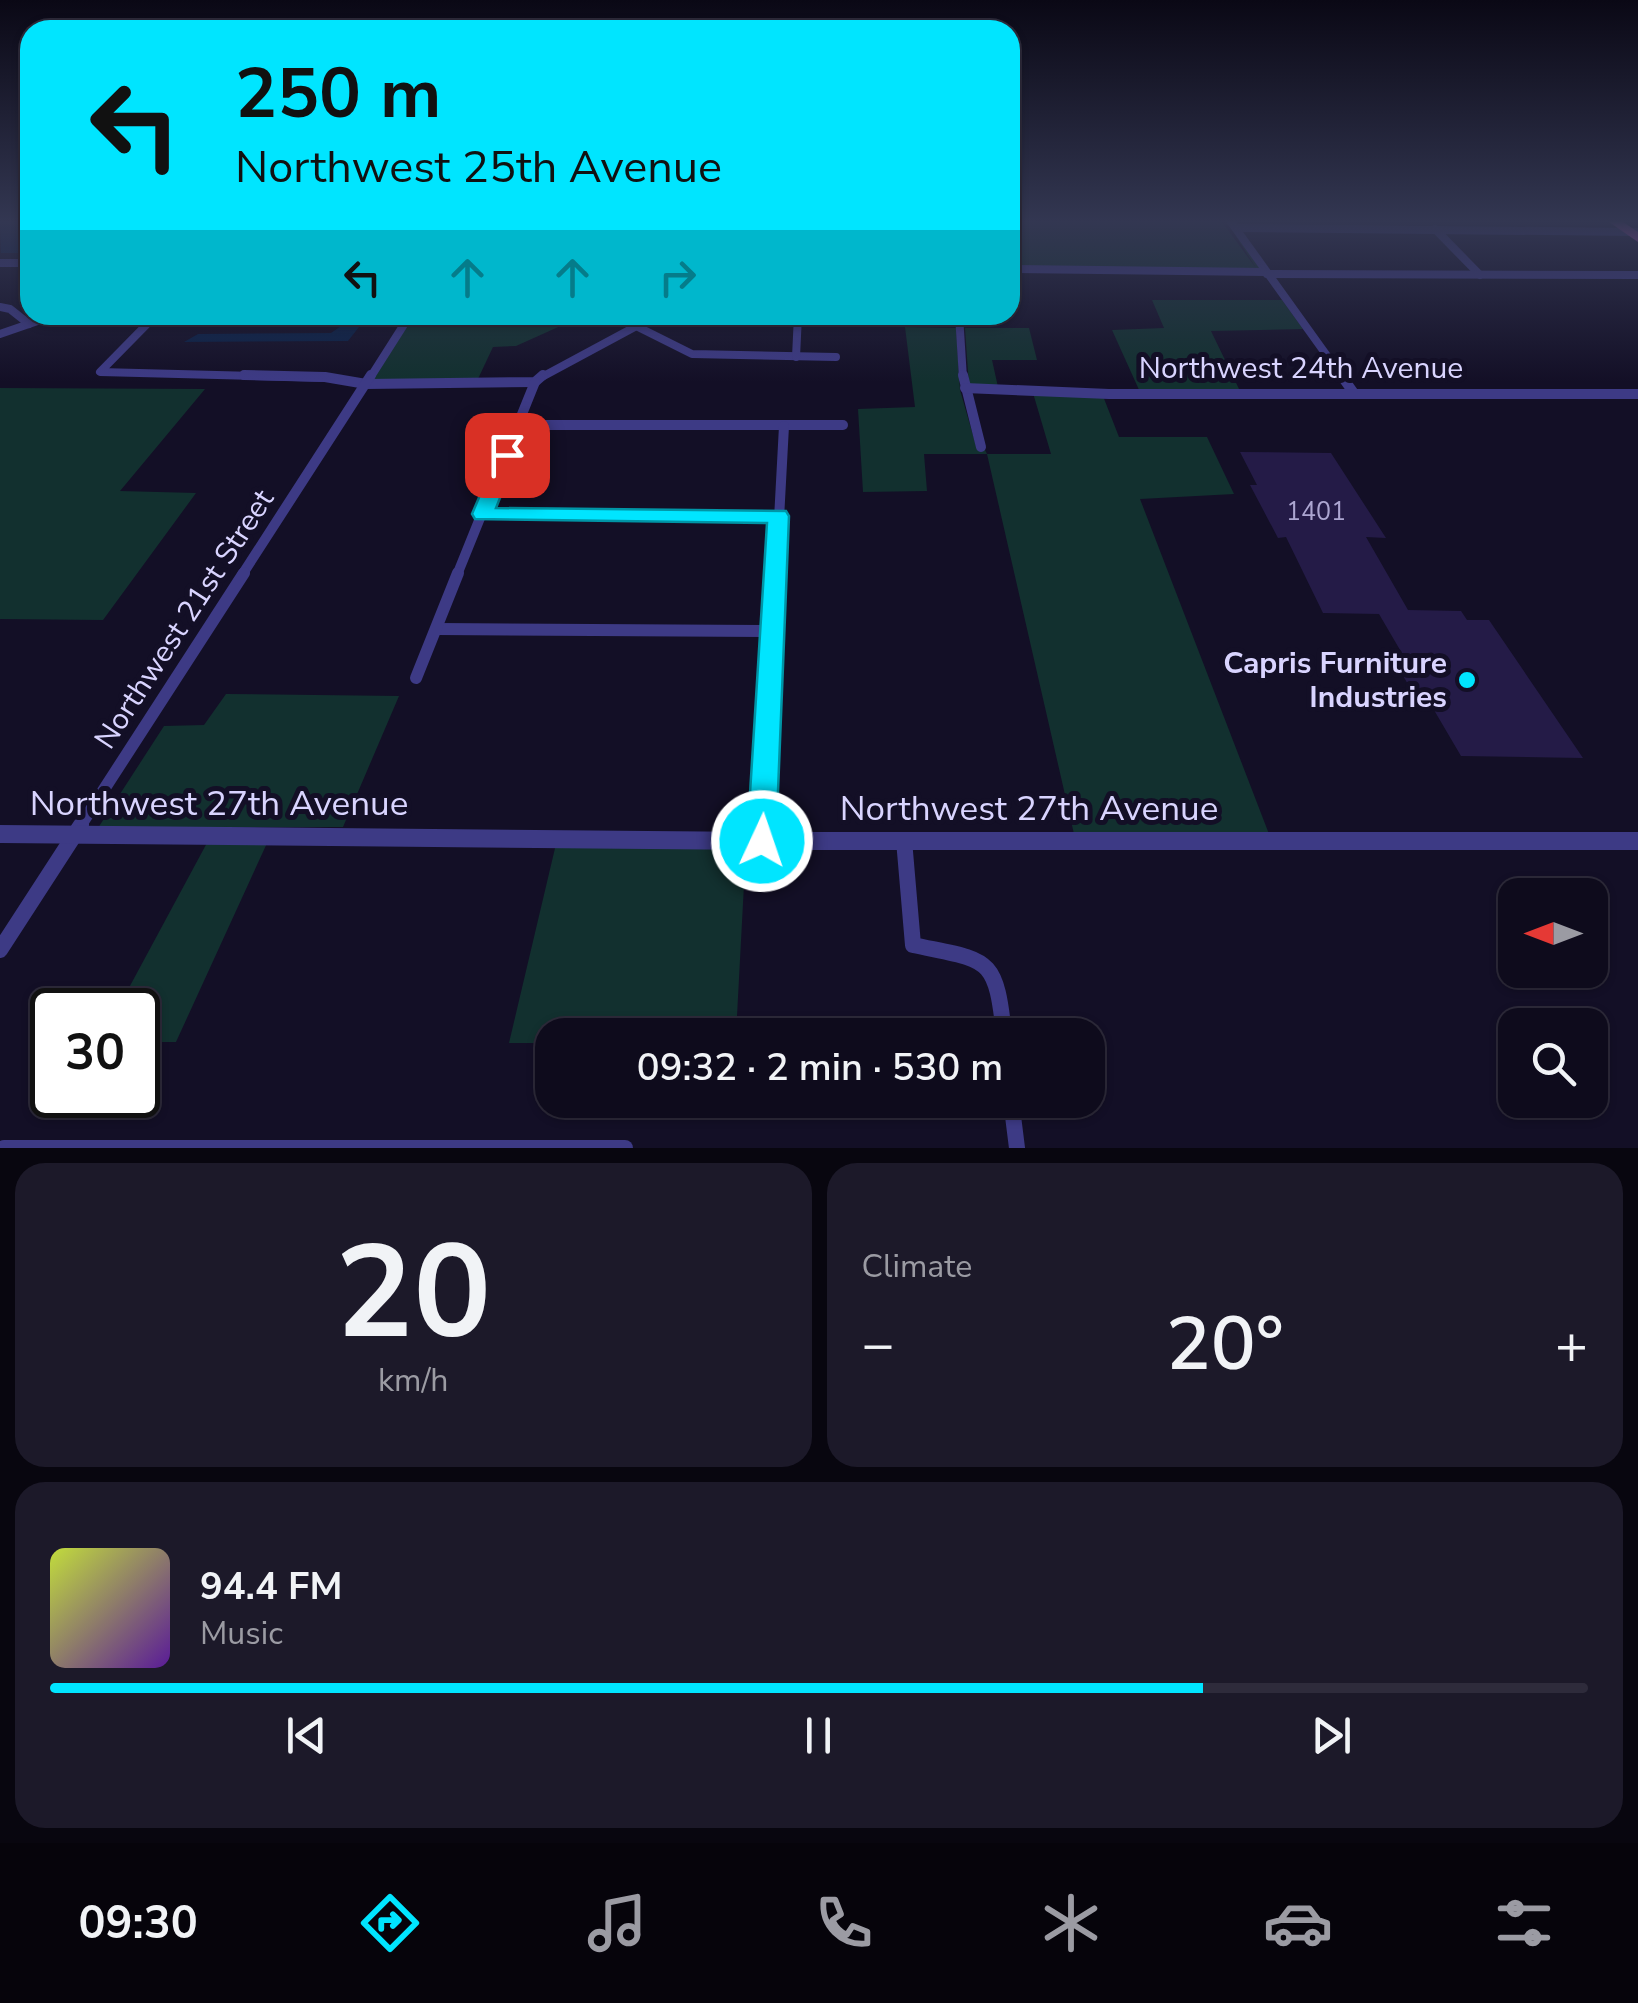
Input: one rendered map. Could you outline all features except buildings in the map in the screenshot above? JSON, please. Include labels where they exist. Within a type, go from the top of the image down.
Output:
[{"type":"street","points":[[1269,276],[1353,392]]},
{"type":"street","points":[[0,334],[27,325]]},
{"type":"street","points":[[146,325],[100,372],[325,376],[366,384],[535,382]]},
{"type":"street","name":"Northwest 21st Street","points":[[0,950],[404,325]]},
{"type":"street","points":[[796,357],[798,325]]},
{"type":"street","points":[[960,325],[964,388],[981,447]]},
{"type":"street","points":[[416,678],[535,382],[545,373],[636,326],[692,354],[836,357]]},
{"type":"street","name":"Northwest 24th Avenue","points":[[964,388],[1108,394],[1638,394]]},
{"type":"street","points":[[520,425],[843,426]]},
{"type":"street","points":[[762,841],[784,426]]},
{"type":"street","points":[[482,514],[778,516]]},
{"type":"street","points":[[438,629],[773,631]]},
{"type":"street","name":"Northwest 27th Avenue","points":[[0,834],[762,841],[1638,841]]},
{"type":"street","points":[[904,840],[913,944],[978,959],[998,986],[1002,1018]]},
{"type":"street","points":[[1013,1118],[1017,1148]]},
{"type":"street","points":[[5,1146],[624,1148]]},
{"type":"green space","points":[[1152,300],[1282,300],[1303,329],[1211,331],[1240,391],[1140,392],[1112,330],[1164,328]]},
{"type":"green space","points":[[408,325],[563,325],[516,346],[493,347],[477,381],[372,381]]},
{"type":"green space","points":[[905,327],[956,328],[960,390],[977,449],[987,454],[924,454],[927,491],[863,492],[858,409],[915,407]]},
{"type":"green space","points":[[965,328],[1029,328],[1037,360],[992,360],[998,387],[969,386]]},
{"type":"green space","points":[[0,388],[205,389],[120,491],[196,493],[103,620],[0,619]]},
{"type":"green space","points":[[1033,393],[1103,396],[1119,437],[1207,437],[1234,494],[1140,499],[1269,834],[1074,834],[987,454],[1051,454]]},
{"type":"green space","points":[[226,694],[399,696],[343,827],[98,828],[164,726],[204,725]]},
{"type":"green space","points":[[208,841],[268,841],[176,1042],[160,1042],[160,988],[129,988]]},
{"type":"green space","points":[[556,844],[746,847],[737,1018],[535,1018],[535,1043],[509,1043]]},
{"type":"water","points":[[342,325],[361,325],[348,341],[184,342],[198,334],[331,333]]},
{"type":"place","name":"Capris Furniture Industries","points":[[1467,680]]},
{"type":"route","points":[[507,455],[482,514],[778,516],[762,841]]}]
